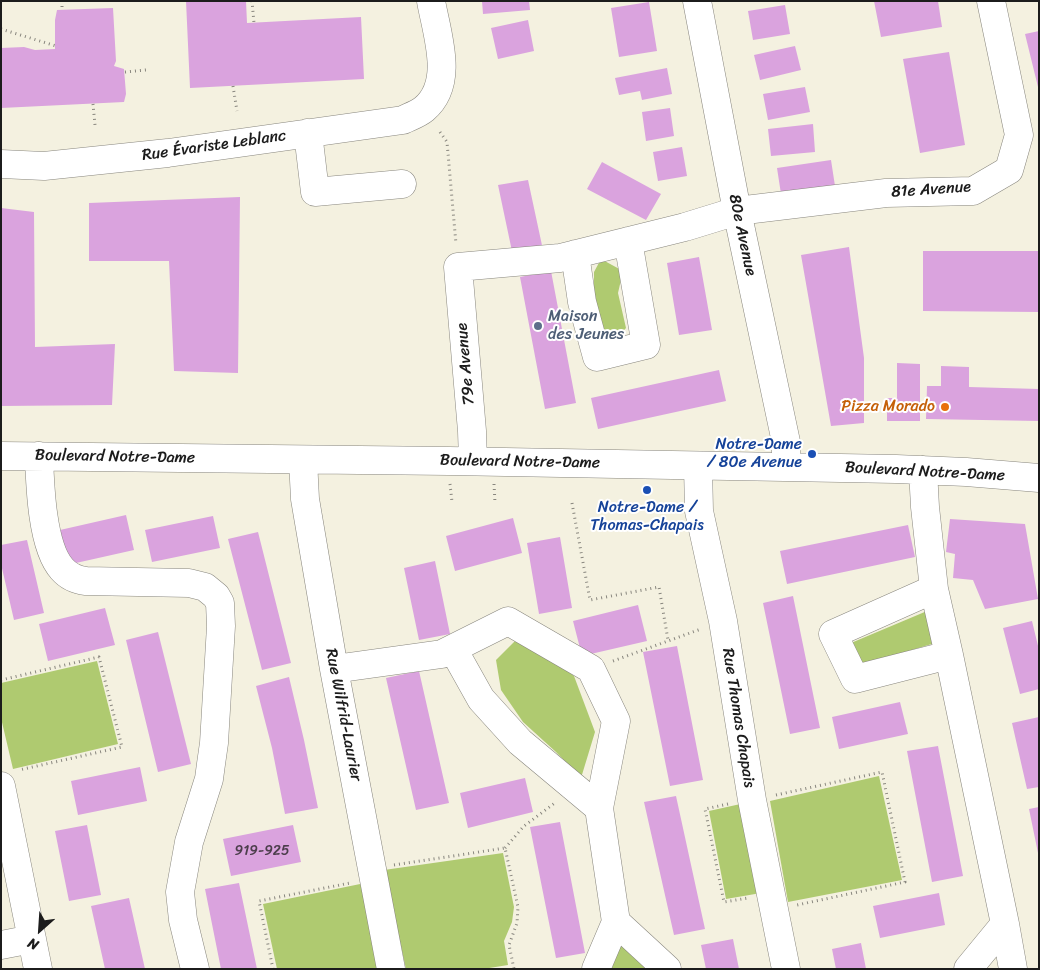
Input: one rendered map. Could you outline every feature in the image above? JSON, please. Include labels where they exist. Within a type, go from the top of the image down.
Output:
[{"type":"street","name":"Rue Évariste Leblanc","points":[[1,164],[44,166],[168,153],[403,120],[424,109],[439,89],[442,63],[431,1]]},
{"type":"street","name":"80e Avenue","points":[[697,1],[737,211],[786,442],[786,467]]},
{"type":"street","name":"81e Avenue","points":[[458,267],[560,258],[737,211],[886,193],[973,191],[1008,170],[1019,135],[991,1]]},
{"type":"street","points":[[308,133],[314,192],[402,184]]},
{"type":"street","points":[[575,254],[582,302],[597,357],[646,345],[628,241]]},
{"type":"street","name":"79e Avenue","points":[[458,267],[473,443],[472,461]]},
{"type":"street","name":"Boulevard Notre-Dame","points":[[1,456],[472,461],[786,467],[923,470],[1039,478]]},
{"type":"street","points":[[39,456],[40,497],[44,521],[57,562],[67,574],[73,578],[86,581],[189,583],[205,587],[216,596],[220,603],[221,626],[209,779],[189,842],[180,892],[183,920],[195,969]]},
{"type":"street","name":"Rue Wilfrid-Laurier","points":[[303,460],[306,508],[334,669],[391,969]]},
{"type":"street","name":"Rue Thomas Chapais","points":[[698,466],[699,511],[723,621],[752,800],[786,969]]},
{"type":"street","points":[[923,470],[934,589],[1013,969]]},
{"type":"street","points":[[934,589],[833,634],[855,679],[949,654]]},
{"type":"street","points":[[334,669],[442,654],[508,620],[591,669],[616,721],[599,808],[616,922],[596,969]]},
{"type":"street","points":[[453,649],[481,699],[520,742],[599,808]]},
{"type":"street","points":[[6,779],[38,969]]},
{"type":"street","points":[[616,922],[667,969]]},
{"type":"street","points":[[968,969],[1005,924]]},
{"type":"street","points":[[1,945],[32,939]]},
{"type":"path","points":[[62,1],[62,10]]},
{"type":"path","points":[[252,1],[254,23]]},
{"type":"path","points":[[1,29],[56,46]]},
{"type":"path","points":[[125,72],[146,70]]},
{"type":"path","points":[[233,86],[237,111]]},
{"type":"path","points":[[93,104],[95,125]]},
{"type":"path","points":[[440,132],[447,142],[458,267]]},
{"type":"path","points":[[450,483],[452,502]]},
{"type":"path","points":[[494,483],[495,502]]},
{"type":"path","points":[[572,503],[590,600],[659,587],[668,640]]},
{"type":"path","points":[[591,669],[723,621]]},
{"type":"path","points":[[1,680],[99,657],[122,747],[6,779]]},
{"type":"path","points":[[882,772],[905,882],[772,901],[724,902],[705,809],[882,772]]},
{"type":"path","points":[[371,868],[505,848],[524,826],[555,804],[569,782]]},
{"type":"path","points":[[505,848],[518,908],[516,923],[509,945],[514,969]]},
{"type":"path","points":[[273,969],[259,901],[331,886]]},
{"type":"green space","points":[[601,259],[623,271],[618,293],[626,328],[615,340],[601,337],[594,300],[594,272]]},
{"type":"green space","points":[[927,611],[935,643],[859,666],[851,643]]},
{"type":"green space","points":[[515,641],[543,651],[574,676],[595,732],[581,778],[523,722],[501,690],[496,660]]},
{"type":"green space","points":[[97,661],[118,744],[13,769],[1,718],[1,683]]},
{"type":"green space","points":[[879,776],[902,880],[788,902],[770,801]]},
{"type":"green space","points":[[745,803],[761,893],[726,899],[709,811]]},
{"type":"green space","points":[[503,853],[514,907],[512,922],[504,941],[508,965],[483,969],[406,969],[384,870]]},
{"type":"green space","points":[[365,883],[381,969],[277,969],[263,904]]},
{"type":"green space","points":[[625,944],[649,969],[612,969],[614,949]]},
{"type":"building","points":[[186,1],[246,1],[247,23],[361,17],[364,79],[190,88]]},
{"type":"building","points":[[482,1],[529,1],[530,10],[483,14]]},
{"type":"building","points":[[874,1],[938,1],[942,27],[881,37]]},
{"type":"building","points":[[649,2],[657,51],[619,57],[611,8]]},
{"type":"building","points":[[785,5],[790,34],[753,40],[748,11]]},
{"type":"building","points":[[113,8],[116,61],[114,66],[124,69],[126,94],[124,102],[1,108],[1,48],[55,49],[57,10]]},
{"type":"building","points":[[528,20],[534,51],[498,59],[491,28]]},
{"type":"building","points":[[1039,31],[1039,87],[1038,87],[1025,34]]},
{"type":"building","points":[[795,46],[801,70],[760,80],[754,55]]},
{"type":"building","points":[[949,52],[965,145],[920,153],[903,59]]},
{"type":"building","points":[[667,68],[672,94],[642,100],[640,91],[619,95],[615,78]]},
{"type":"building","points":[[805,87],[810,112],[768,120],[763,94]]},
{"type":"building","points":[[670,108],[674,136],[646,141],[642,112]]},
{"type":"building","points":[[813,124],[815,152],[771,156],[768,129]]},
{"type":"building","points":[[682,147],[687,176],[658,181],[653,152]]},
{"type":"building","points":[[831,160],[835,186],[781,194],[777,168]]},
{"type":"building","points":[[602,162],[661,194],[646,220],[587,189]]},
{"type":"building","points":[[528,180],[543,250],[513,256],[498,185]]},
{"type":"building","points":[[240,197],[238,373],[174,371],[169,261],[89,261],[89,203]]},
{"type":"building","points":[[1,208],[34,212],[35,347],[115,344],[112,405],[1,406]]},
{"type":"building","points":[[849,247],[864,358],[864,423],[831,426],[801,255]]},
{"type":"building","points":[[923,251],[1039,251],[1039,312],[923,311]]},
{"type":"building","points":[[699,257],[712,330],[679,335],[667,263]]},
{"type":"building","points":[[551,271],[576,403],[545,409],[520,277]]},
{"type":"building","points":[[897,363],[920,364],[920,421],[887,421],[887,398],[897,398]]},
{"type":"building","points":[[941,366],[969,367],[969,387],[1039,389],[1039,421],[926,419],[927,386],[941,386]]},
{"type":"building","points":[[719,370],[726,401],[598,429],[591,398]]},
{"type":"building","points":[[126,515],[134,550],[67,565],[60,530]]},
{"type":"building","points":[[213,516],[220,548],[152,562],[145,530]]},
{"type":"building","points":[[513,518],[522,553],[455,571],[446,536]]},
{"type":"building","points":[[950,519],[1025,524],[1038,599],[985,609],[973,580],[953,578],[955,554],[946,552]]},
{"type":"building","points":[[908,525],[915,557],[787,584],[780,551]]},
{"type":"building","points":[[258,532],[291,663],[262,670],[228,539]]},
{"type":"building","points":[[560,537],[572,608],[539,614],[527,543]]},
{"type":"building","points":[[27,540],[44,613],[14,620],[1,564],[1,545]]},
{"type":"building","points":[[435,561],[450,634],[419,640],[404,568]]},
{"type":"building","points":[[793,596],[820,728],[790,734],[763,603]]},
{"type":"building","points":[[638,605],[647,641],[582,656],[573,621]]},
{"type":"building","points":[[105,608],[115,645],[48,661],[39,624]]},
{"type":"building","points":[[1032,621],[1039,650],[1039,689],[1020,694],[1003,628]]},
{"type":"building","points":[[158,632],[191,764],[158,772],[126,640]]},
{"type":"building","points":[[677,646],[703,780],[670,786],[643,652]]},
{"type":"building","points":[[419,671],[449,803],[416,810],[386,678]]},
{"type":"building","points":[[289,677],[318,808],[285,814],[272,748],[256,686]]},
{"type":"building","points":[[900,702],[908,734],[839,749],[832,717]]},
{"type":"building","points":[[1039,717],[1039,787],[1027,789],[1012,723]]},
{"type":"building","points":[[938,746],[963,876],[932,882],[907,751]]},
{"type":"building","points":[[140,767],[147,801],[78,815],[71,781]]},
{"type":"building","points":[[525,778],[533,812],[468,828],[460,793]]},
{"type":"building","points":[[676,796],[705,929],[674,935],[644,802]]},
{"type":"building","points":[[1039,807],[1039,853],[1038,853],[1029,809]]},
{"type":"building","points":[[560,822],[585,953],[556,958],[530,827]]},
{"type":"building","points":[[87,825],[101,895],[69,901],[55,831]]},
{"type":"building","points":[[293,825],[301,862],[231,876],[223,839]]},
{"type":"building","points":[[239,883],[257,969],[221,969],[205,889]]},
{"type":"building","points":[[939,893],[945,925],[880,938],[873,906]]},
{"type":"building","points":[[129,898],[145,969],[105,969],[91,906]]},
{"type":"building","points":[[733,939],[739,969],[706,969],[701,945]]},
{"type":"building","points":[[861,943],[866,969],[836,969],[832,949]]},
{"type":"place","name":"Maison des Jeunes","points":[[538,326]]},
{"type":"place","name":"Pizza Morado","points":[[945,407]]},
{"type":"place","name":"Notre-Dame / 80e Avenue","points":[[812,454]]},
{"type":"place","name":"Notre-Dame / Thomas-Chapais","points":[[647,490]]}]
